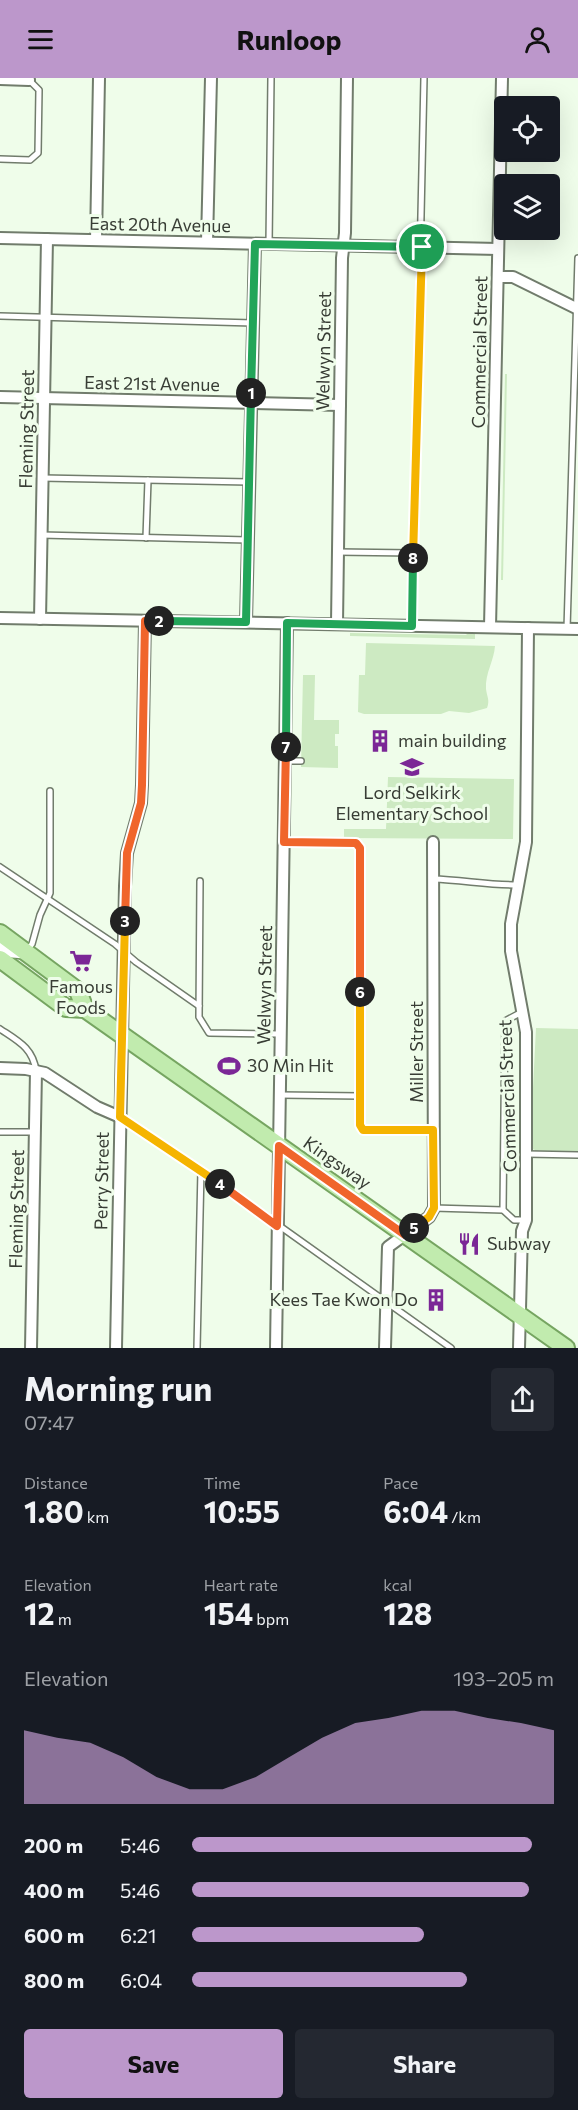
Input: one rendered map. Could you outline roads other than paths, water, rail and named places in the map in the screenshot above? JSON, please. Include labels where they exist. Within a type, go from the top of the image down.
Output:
[{"type":"main road","name":"Kingsway","points":[[0,933],[78,991],[85,1009]]},
{"type":"main road","points":[[2,958],[25,951]]},
{"type":"main road","name":"Kingsway","points":[[2,958],[66,1008],[85,1009],[122,1034],[566,1348]]},
{"type":"street","points":[[96,240],[99,78]]},
{"type":"street","points":[[207,243],[211,78]]},
{"type":"street","name":"Welwyn Street","points":[[337,624],[348,78]]},
{"type":"street","name":"Commercial Street","points":[[490,627],[502,78]]},
{"type":"street","points":[[0,79],[29,79]]},
{"type":"street","name":"East 20th Avenue","points":[[0,238],[498,249]]},
{"type":"street","name":"Fleming Street","points":[[40,619],[47,239]]},
{"type":"street","points":[[246,622],[255,244]]},
{"type":"street","points":[[498,277],[513,277],[577,308]]},
{"type":"street","name":"East 21st Avenue","points":[[0,397],[340,405]]},
{"type":"street","points":[[0,618],[573,629]]},
{"type":"street","name":"Perry Street","points":[[116,1348],[127,853],[141,803],[145,621]]},
{"type":"street","name":"Welwyn Street","points":[[276,1348],[287,623]]},
{"type":"street","name":"Commercial Street","points":[[519,1348],[522,1232],[526,1220],[526,1032],[511,951],[511,924],[526,842],[528,628]]},
{"type":"street","name":"Miller Street","points":[[434,842],[434,1208]]},
{"type":"street","points":[[0,1068],[45,1073],[97,1107],[120,1117]]},
{"type":"street","name":"Fleming Street","points":[[31,1348],[36,1071]]},
{"type":"street","points":[[385,1348],[388,1247],[429,1217],[434,1208]]},
{"type":"lane","points":[[269,244],[271,78]]},
{"type":"lane","points":[[412,626],[424,78]]},
{"type":"lane","points":[[0,159],[30,160],[38,153],[39,90],[29,79]]},
{"type":"lane","points":[[573,629],[578,258]]},
{"type":"lane","points":[[0,316],[253,323]]},
{"type":"lane","points":[[42,478],[249,482]]},
{"type":"lane","points":[[146,538],[148,480]]},
{"type":"lane","points":[[41,535],[248,540]]},
{"type":"lane","points":[[338,552],[413,553]]},
{"type":"lane","points":[[285,761],[301,761]]},
{"type":"lane","points":[[25,951],[32,944],[40,915],[50,893],[51,791]]},
{"type":"lane","points":[[284,842],[356,843],[360,848],[360,1125],[363,1130],[433,1130]]},
{"type":"lane","points":[[0,867],[115,944],[124,953],[199,1006]]},
{"type":"lane","points":[[433,879],[518,885]]},
{"type":"lane","points":[[200,881],[199,1017],[209,1034],[281,1034]]},
{"type":"lane","points":[[503,1210],[505,1021],[522,1012]]},
{"type":"lane","points":[[0,1029],[27,1047],[34,1059],[36,1071]]},
{"type":"lane","points":[[280,1095],[360,1096]]},
{"type":"lane","points":[[120,1117],[201,1170],[451,1348]]},
{"type":"lane","points":[[0,1132],[35,1132]]},
{"type":"lane","points":[[527,1154],[578,1155]]},
{"type":"lane","points":[[197,1348],[201,1170]]},
{"type":"lane","points":[[434,1208],[503,1210],[514,1220],[526,1220]]},
{"type":"place","name":"main building","points":[[380,741]]},
{"type":"place","name":"Lord Selkirk Elementary School","points":[[412,767]]},
{"type":"place","name":"Famous Foods","points":[[81,961]]},
{"type":"place","name":"30 Min Hit","points":[[229,1066]]},
{"type":"place","name":"Subway","points":[[469,1244]]},
{"type":"place","name":"Kees Tae Kwon Do","points":[[436,1300]]}]
